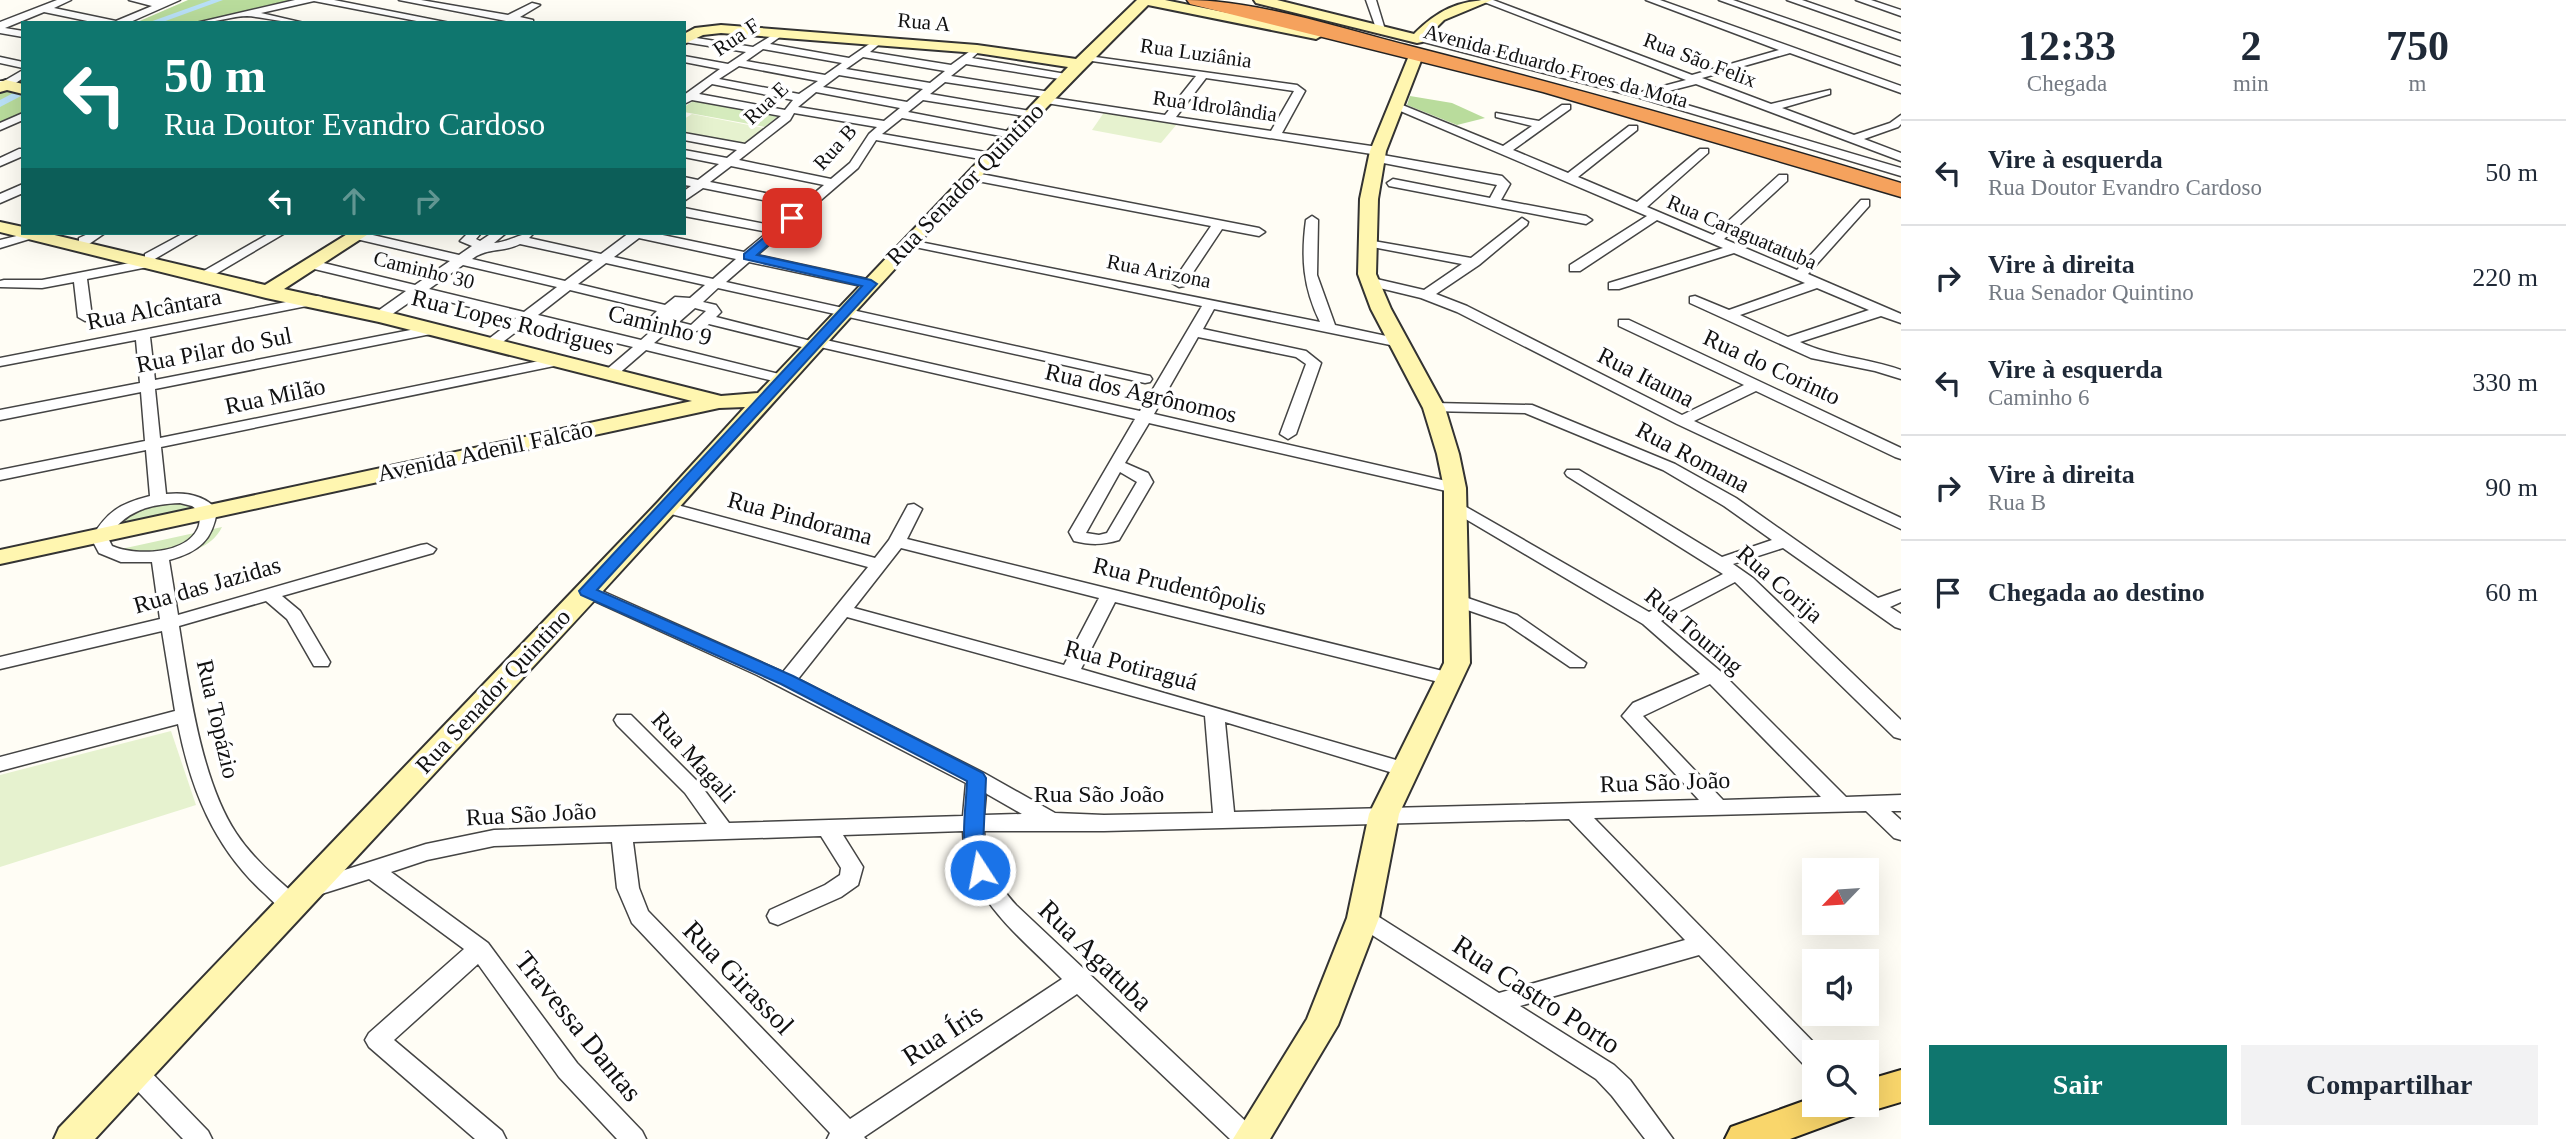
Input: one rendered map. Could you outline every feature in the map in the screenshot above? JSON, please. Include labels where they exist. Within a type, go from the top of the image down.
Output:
[{"type":"highway","name":"Avenida Eduardo Froes da Mota","points":[[1206,4],[1447,59],[1594,98],[1901,190]]},
{"type":"highway","name":"Avenida Eduardo Froes da Mota","points":[[1206,4],[1449,55],[1619,100],[1901,185]]},
{"type":"highway","points":[[1854,149],[1901,174]]},
{"type":"main road","points":[[1879,1092],[1901,1086]]},
{"type":"main road","points":[[1744,1139],[1806,1117]]},
{"type":"street","points":[[0,28],[66,0]]},
{"type":"street","points":[[134,0],[163,5]]},
{"type":"street","points":[[124,21],[175,0]]},
{"type":"street","points":[[140,21],[188,0]]},
{"type":"street","points":[[210,21],[309,0]]},
{"type":"street","points":[[319,0],[434,21]]},
{"type":"street","points":[[404,0],[522,21]]},
{"type":"street","points":[[1145,0],[1206,4]]},
{"type":"street","name":"Rua Senador Quintino","points":[[86,1133],[134,1071],[666,507],[743,404],[782,379],[971,176],[1145,0]]},
{"type":"street","points":[[1177,0],[1206,4],[1296,30],[1412,45],[1459,46],[1854,149],[1901,118]]},
{"type":"street","points":[[1261,0],[1382,31],[1412,45],[1594,98]]},
{"type":"street","points":[[1371,0],[1382,31]]},
{"type":"street","points":[[1453,9],[1474,0]]},
{"type":"street","points":[[1249,1139],[1321,1024],[1363,918],[1384,814],[1403,769],[1451,679],[1458,651],[1455,498],[1448,453],[1434,408],[1368,281],[1368,199],[1377,154],[1395,105],[1416,32],[1432,15],[1485,0]]},
{"type":"street","name":"Rua São Felix","points":[[1485,0],[1770,108],[1854,149],[1901,157]]},
{"type":"street","points":[[1651,0],[1901,90]]},
{"type":"street","points":[[1724,0],[1901,62]]},
{"type":"street","points":[[1792,0],[1901,37]]},
{"type":"street","points":[[1861,0],[1901,13]]},
{"type":"street","points":[[463,11],[479,2]]},
{"type":"street","points":[[1808,5],[1828,2]]},
{"type":"street","points":[[406,16],[427,4]]},
{"type":"street","points":[[509,19],[535,5]]},
{"type":"street","points":[[43,9],[103,21]]},
{"type":"street","points":[[368,21],[386,12]]},
{"type":"street","points":[[244,13],[288,21]]},
{"type":"street","points":[[1838,40],[1901,21]]},
{"type":"street","points":[[0,28],[21,33]]},
{"type":"street","name":"Rua A","points":[[686,38],[700,31],[712,29],[977,49],[1077,66]]},
{"type":"street","name":"Rua F","points":[[687,98],[779,34]]},
{"type":"street","points":[[686,39],[849,61]]},
{"type":"street","name":"Rua E","points":[[686,195],[786,118],[789,111],[813,88],[878,41]]},
{"type":"street","name":"Rua B","points":[[667,319],[714,285],[833,183],[853,165],[873,136],[977,49]]},
{"type":"street","points":[[1641,95],[1790,50]]},
{"type":"street","points":[[860,53],[948,73],[1042,103]]},
{"type":"street","points":[[686,59],[826,79]]},
{"type":"street","points":[[0,60],[21,67]]},
{"type":"street","name":"Rua Luziânia","points":[[964,60],[1203,74],[1288,86],[1300,91],[1275,134]]},
{"type":"street","points":[[2,82],[21,68]]},
{"type":"street","points":[[836,71],[933,87]]},
{"type":"street","points":[[1169,118],[1203,74]]},
{"type":"street","points":[[686,81],[707,82],[801,98]]},
{"type":"street","points":[[2,82],[21,88]]},
{"type":"street","points":[[813,88],[1012,135]]},
{"type":"street","points":[[1770,108],[1826,92]]},
{"type":"street","points":[[922,96],[1042,103]]},
{"type":"street","points":[[687,98],[887,125]]},
{"type":"street","name":"Rua Idrolândia","points":[[1042,103],[1275,134],[1498,179],[1504,184],[1493,204]]},
{"type":"street","name":"Rua Caraguatatuba","points":[[1395,105],[1901,319]]},
{"type":"street","points":[[1504,151],[1566,107]]},
{"type":"street","points":[[1500,115],[1541,125]]},
{"type":"street","points":[[4,125],[21,117]]},
{"type":"street","points":[[1569,178],[1633,128]]},
{"type":"street","points":[[686,136],[747,149]]},
{"type":"street","points":[[873,136],[991,157]]},
{"type":"street","points":[[1638,208],[1704,151]]},
{"type":"street","points":[[0,162],[21,153]]},
{"type":"street","points":[[686,153],[833,183]]},
{"type":"street","points":[[971,176],[1259,232]]},
{"type":"street","points":[[1714,240],[1783,178]]},
{"type":"street","points":[[686,181],[807,205]]},
{"type":"street","points":[[1393,184],[1586,220]]},
{"type":"street","points":[[0,199],[21,189]]},
{"type":"street","points":[[1798,277],[1865,203]]},
{"type":"street","points":[[686,212],[778,230]]},
{"type":"street","points":[[1575,268],[1655,216]]},
{"type":"street","name":"Rua Lopes Rodrigues","points":[[0,219],[21,226]]},
{"type":"street","points":[[1312,220],[1307,274],[1312,293],[1329,327]]},
{"type":"street","points":[[1426,295],[1474,262],[1521,222]]},
{"type":"street","points":[[1180,283],[1219,224]]},
{"type":"street","name":"Rua Lopes Rodrigues","points":[[0,228],[21,230]]},
{"type":"street","points":[[0,244],[29,235]]},
{"type":"street","name":"Rua Lopes Rodrigues","points":[[51,235],[743,404]]},
{"type":"street","name":"Rua Lopes Rodrigues","points":[[71,235],[92,237],[149,260],[209,272],[272,290]]},
{"type":"street","points":[[4,284],[37,285],[149,260],[190,235]]},
{"type":"street","points":[[209,272],[275,235]]},
{"type":"street","points":[[272,290],[357,235]]},
{"type":"street","points":[[363,235],[566,288],[693,329],[708,320],[713,310],[693,302]]},
{"type":"street","points":[[491,344],[635,235]]},
{"type":"street","points":[[646,235],[871,284]]},
{"type":"street","points":[[380,316],[458,261],[479,239],[502,248],[524,236],[714,285],[1145,379]]},
{"type":"street","name":"Rua Arizona","points":[[910,242],[1400,343]]},
{"type":"street","points":[[1367,242],[1474,262]]},
{"type":"street","points":[[1614,286],[1733,249]]},
{"type":"street","name":"Caminho 30","points":[[311,264],[528,316]]},
{"type":"street","points":[[80,276],[85,317]]},
{"type":"street","name":"Rua Itauna","points":[[1368,281],[1426,295],[1474,314],[1682,421],[1901,524]]},
{"type":"street","points":[[1728,315],[1815,284]]},
{"type":"street","name":"Rua Alcântara","points":[[0,362],[317,300]]},
{"type":"street","points":[[1695,300],[1816,355],[1898,372]]},
{"type":"street","points":[[1117,466],[1142,476],[1145,481],[1113,536],[1100,540],[1083,538],[1077,532],[1211,303]]},
{"type":"street","points":[[1786,342],[1881,311]]},
{"type":"street","name":"Caminho 9","points":[[528,316],[782,379]]},
{"type":"street","points":[[611,373],[645,345],[667,319]]},
{"type":"street","name":"Rua dos Agrônomos","points":[[708,320],[1145,418],[1455,498]]},
{"type":"street","name":"Rua do Corinto","points":[[1624,323],[1901,454]]},
{"type":"street","name":"Rua Pilar do Sul","points":[[0,415],[436,329]]},
{"type":"street","points":[[1194,332],[1301,354],[1312,359],[1314,363],[1288,434]]},
{"type":"street","points":[[143,334],[158,499]]},
{"type":"street","name":"Rua Milão","points":[[0,475],[559,361]]},
{"type":"street","points":[[638,380],[685,399],[685,404],[678,410]]},
{"type":"street","points":[[1682,421],[1756,385]]},
{"type":"street","name":"Avenida Adenil Falcão","points":[[578,435],[678,410],[743,404]]},
{"type":"street","name":"Avenida Adenil Falcão","points":[[0,567],[101,540],[337,487],[578,435],[743,404]]},
{"type":"street","name":"Rua Romana","points":[[1434,408],[1514,406],[1537,411],[1678,471],[1786,541],[1901,623]]},
{"type":"street","name":"Rua Corija","points":[[1573,473],[1736,574],[1901,732]]},
{"type":"street","name":"Rua Touring","points":[[1455,498],[1649,620],[1713,675],[1840,804]]},
{"type":"street","points":[[158,499],[190,499],[210,515],[206,531],[195,541],[160,557],[121,559],[108,553],[101,540],[115,517],[127,509],[158,499]]},
{"type":"street","name":"Rua Pindorama","points":[[666,507],[879,565]]},
{"type":"street","points":[[787,680],[845,611],[897,542],[914,509]]},
{"type":"street","name":"Avenida Adenil Falcão","points":[[0,557],[101,540]]},
{"type":"street","points":[[1720,563],[1786,541]]},
{"type":"street","name":"Rua Prudentôpolis","points":[[897,542],[1451,679]]},
{"type":"street","name":"Rua das Jazidas","points":[[0,663],[170,623],[426,549]]},
{"type":"street","name":"Rua Topázio","points":[[160,557],[198,768],[221,827],[250,867],[299,898]]},
{"type":"street","points":[[1649,620],[1736,574]]},
{"type":"street","points":[[587,591],[787,680],[977,778],[1051,821]]},
{"type":"street","points":[[268,594],[294,615],[321,663]]},
{"type":"street","points":[[1069,674],[1110,594]]},
{"type":"street","points":[[1877,605],[1901,596]]},
{"type":"street","points":[[1456,600],[1511,619],[1577,663]]},
{"type":"street","name":"Rua Potiraguá","points":[[845,611],[1214,712],[1403,769]]},
{"type":"street","points":[[1713,675],[1640,708],[1632,716],[1717,807]]},
{"type":"street","points":[[1214,712],[1224,818]]},
{"type":"street","points":[[0,764],[187,716]]},
{"type":"street","name":"Rua Magali","points":[[624,720],[692,788],[723,830]]},
{"type":"street","name":"Rua Agatuba","points":[[977,778],[974,847],[980,870],[991,888],[1078,981],[1249,1139]]},
{"type":"street","name":"Rua São João","points":[[299,898],[426,852],[494,838],[1051,821],[1104,823],[1901,803]]},
{"type":"street","points":[[1871,804],[1901,832]]},
{"type":"street","points":[[1574,811],[1802,1046]]},
{"type":"street","points":[[778,916],[833,891],[849,879],[852,867],[827,828]]},
{"type":"street","name":"Rua Girassol","points":[[622,836],[626,886],[640,917],[847,1137]]},
{"type":"street","name":"Travessa Dantas","points":[[373,870],[480,949],[568,1070],[633,1139]]},
{"type":"street","name":"Rua Castro Porto","points":[[1363,918],[1500,1002],[1605,1072],[1634,1104],[1660,1139]]},
{"type":"street","points":[[1500,1002],[1704,944]]},
{"type":"street","points":[[480,949],[377,1040],[493,1139]]},
{"type":"street","name":"Rua Íris","points":[[847,1137],[1078,981]]},
{"type":"street","points":[[134,1071],[199,1139]]},
{"type":"green space","points":[[188,0],[305,0],[209,21],[140,21]]},
{"type":"green space","points":[[21,73],[21,118],[10,123],[0,122],[0,87]]},
{"type":"green space","points":[[1410,96],[1452,103],[1485,118],[1457,125],[1407,105]]},
{"type":"green space","points":[[695,100],[779,115],[765,127],[686,112],[686,106]]},
{"type":"green space","points":[[1105,111],[1177,124],[1161,143],[1092,130]]},
{"type":"green space","points":[[692,114],[764,128],[744,143],[686,132],[686,118]]},
{"type":"green space","points":[[202,501],[218,506],[107,530],[135,510],[161,503]]},
{"type":"green space","points":[[222,527],[213,539],[188,552],[157,554],[112,551]]},
{"type":"green space","points":[[171,731],[196,805],[0,867],[0,775]]},
{"type":"waterway","points":[[157,21],[219,0]]},
{"type":"waterway","points":[[0,104],[21,93]]},
{"type":"route","points":[[792,218],[748,257],[871,284],[587,591],[787,680],[977,778],[974,847],[980,870]]}]
